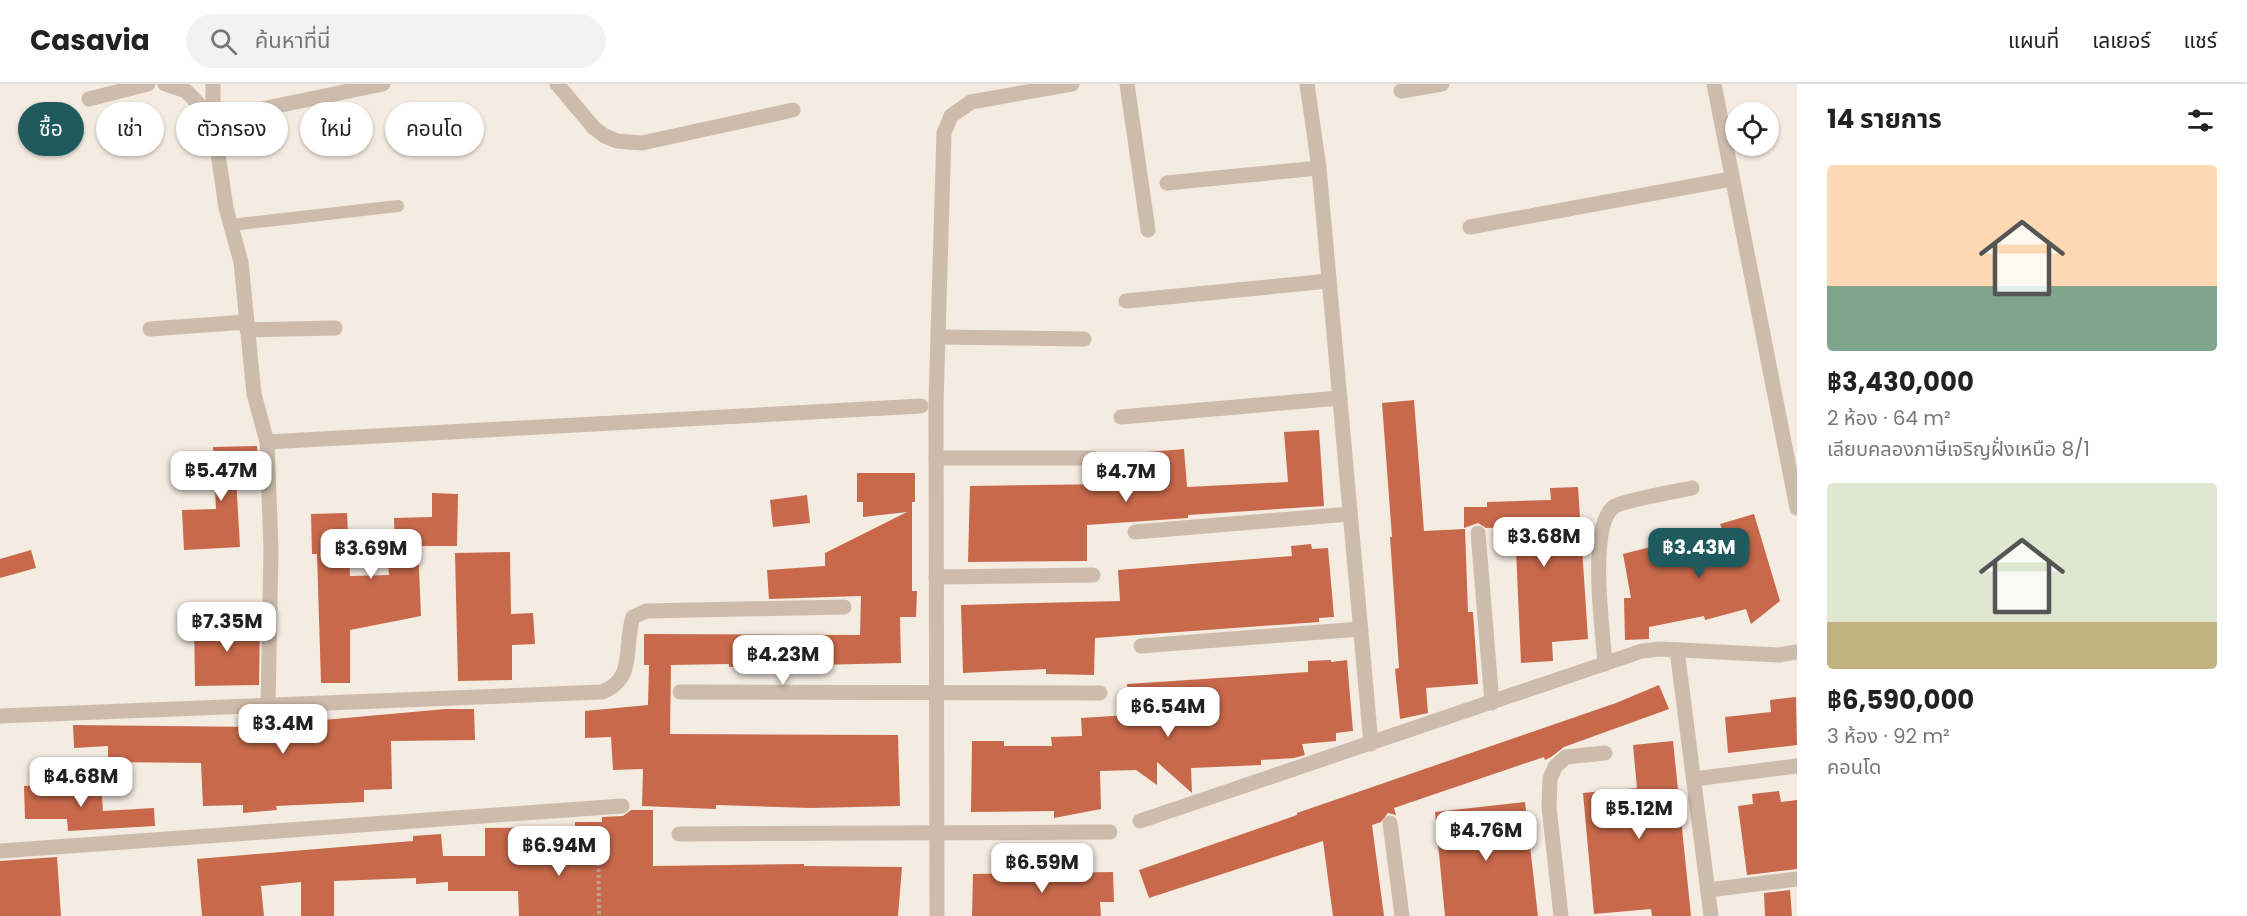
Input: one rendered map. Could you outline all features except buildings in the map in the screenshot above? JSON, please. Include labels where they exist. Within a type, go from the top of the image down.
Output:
[{"type":"street","points":[[89,99],[148,84]]},
{"type":"street","points":[[165,84],[186,91],[197,102]]},
{"type":"street","points":[[213,84],[213,102]]},
{"type":"street","points":[[288,104],[383,84]]},
{"type":"street","points":[[557,84],[594,128],[617,141],[642,143],[793,110]]},
{"type":"street","points":[[936,916],[936,458],[944,133],[951,116],[971,102],[1072,84]]},
{"type":"street","points":[[1126,84],[1148,230]]},
{"type":"street","points":[[1307,84],[1319,168],[1371,744]]},
{"type":"street","points":[[1401,91],[1442,84]]},
{"type":"street","points":[[1714,84],[1797,508]]},
{"type":"street","points":[[217,156],[241,262],[254,394],[267,442],[271,549],[268,706]]},
{"type":"street","points":[[1167,183],[1319,168]]},
{"type":"street","points":[[1470,227],[1731,179]]},
{"type":"street","points":[[1125,301],[1329,281]]},
{"type":"street","points":[[150,329],[246,326],[335,328]]},
{"type":"street","points":[[938,337],[1084,339]]},
{"type":"street","points":[[1121,417],[1340,398]]},
{"type":"street","points":[[267,442],[921,406]]},
{"type":"street","points":[[936,458],[1092,458]]},
{"type":"street","points":[[1605,664],[1598,559],[1598,536],[1603,522],[1615,506],[1692,488]]},
{"type":"street","points":[[1135,532],[1350,513]]},
{"type":"street","points":[[1478,533],[1492,703]]},
{"type":"street","points":[[936,577],[1093,575]]},
{"type":"street","points":[[0,716],[602,692],[614,687],[626,672],[628,633],[633,617],[646,611],[844,607]]},
{"type":"street","points":[[1141,646],[1360,629]]},
{"type":"street","points":[[1677,650],[1711,916]]},
{"type":"street","points":[[1140,821],[1641,651],[1677,650],[1779,655],[1797,652]]},
{"type":"street","points":[[680,692],[1100,693]]},
{"type":"street","points":[[1561,916],[1549,807],[1550,779],[1555,767],[1566,757],[1605,753]]},
{"type":"street","points":[[1694,778],[1797,766]]},
{"type":"street","points":[[0,851],[622,806]]},
{"type":"street","points":[[1390,823],[1402,916]]},
{"type":"street","points":[[679,834],[1110,832]]},
{"type":"street","points":[[1708,890],[1797,879]]},
{"type":"lane","points":[[231,225],[398,206]]},
{"type":"path","points":[[598,808],[599,916]]}]
